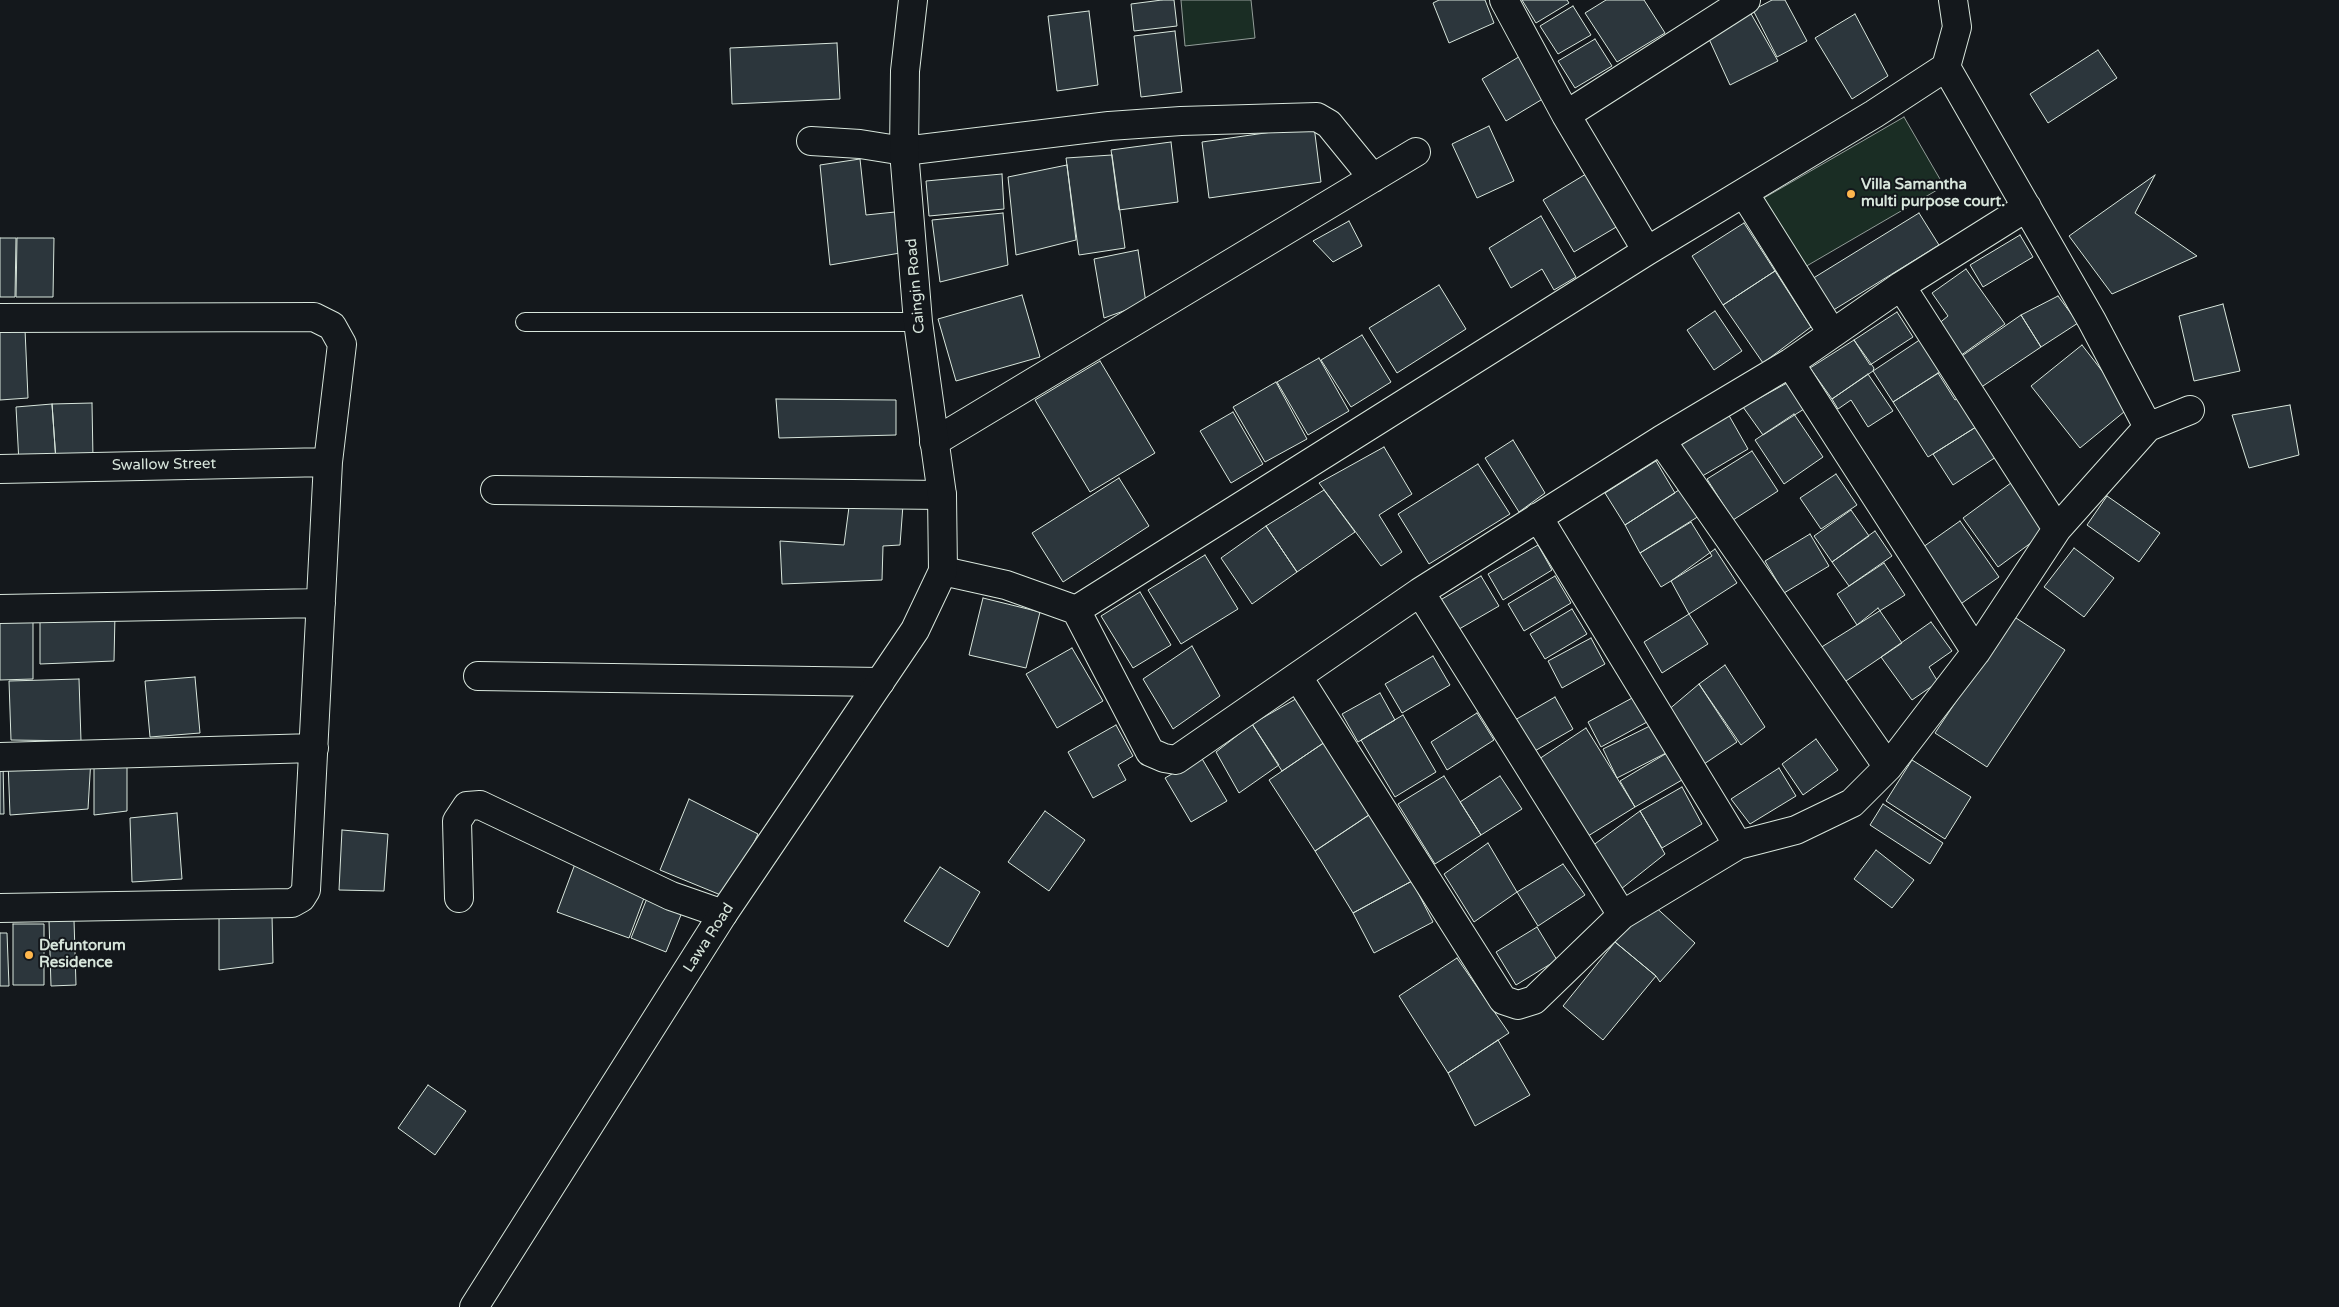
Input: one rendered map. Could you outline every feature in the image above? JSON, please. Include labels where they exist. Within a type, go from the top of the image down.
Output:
[{"type":"street","name":"Caingin Road","points":[[913,0],[905,71],[904,151],[918,322],[942,495],[943,571]]},
{"type":"street","points":[[1504,0],[1566,115],[1647,251]]},
{"type":"street","points":[[1566,115],[1746,0]]},
{"type":"street","points":[[1076,610],[1647,251],[1946,67],[1957,27],[1953,0]]},
{"type":"street","points":[[1946,67],[2092,321],[2148,427]]},
{"type":"street","points":[[811,141],[860,144],[904,151],[1109,126],[1181,121],[1317,117],[1329,124],[1373,178]]},
{"type":"street","points":[[934,442],[1416,152]]},
{"type":"street","points":[[1744,193],[1832,332]]},
{"type":"street","points":[[943,571],[1006,584],[1076,610],[1150,752],[1164,758],[1176,760],[1420,592],[1661,440],[1790,363],[1832,332],[1901,286],[2027,208]]},
{"type":"street","points":[[1901,286],[2057,529]]},
{"type":"street","points":[[0,318],[314,317],[332,326],[342,344],[328,462],[306,890],[301,898],[292,903],[0,908]]},
{"type":"street","points":[[1790,363],[1976,652]]},
{"type":"street","points":[[1298,677],[1503,1000],[1518,1004],[1534,1000],[1622,915],[1738,844],[1796,830],[1852,803],[1888,767],[1976,652],[2057,529],[2148,427],[2190,410]]},
{"type":"street","points":[[1661,440],[1888,767]]},
{"type":"street","name":"Swallow Street","points":[[0,468],[328,462]]},
{"type":"street","points":[[495,490],[942,495]]},
{"type":"street","points":[[1538,517],[1738,844]]},
{"type":"street","name":"Lawa Road","points":[[474,1307],[723,914],[915,630],[943,571]]},
{"type":"street","points":[[1420,592],[1622,915]]},
{"type":"street","points":[[0,609],[321,603]]},
{"type":"street","points":[[478,676],[880,682]]},
{"type":"street","points":[[0,757],[314,748]]},
{"type":"street","points":[[459,898],[457,821],[467,806],[480,805],[671,896],[723,914]]},
{"type":"lane","points":[[525,322],[918,322]]},
{"type":"green space","points":[[1181,0],[1251,0],[1255,38],[1185,46]]},
{"type":"green space","name":"Villa Samantha multi purpose court.","points":[[1904,117],[1944,186],[1798,271],[1757,202]]},
{"type":"building","points":[[1174,0],[1177,26],[1134,31],[1131,4]]},
{"type":"building","points":[[1439,0],[1485,0],[1494,23],[1449,43],[1433,3]]},
{"type":"building","points":[[1522,0],[1567,0],[1569,3],[1536,23]]},
{"type":"building","points":[[1606,0],[1644,0],[1665,33],[1617,62],[1585,13]]},
{"type":"building","points":[[1772,0],[1785,0],[1807,41],[1777,57],[1753,10]]},
{"type":"building","points":[[1573,6],[1591,35],[1558,54],[1540,26]]},
{"type":"building","points":[[1089,11],[1098,85],[1057,91],[1048,16]]},
{"type":"building","points":[[1750,12],[1778,61],[1730,85],[1709,39]]},
{"type":"building","points":[[1855,14],[1888,76],[1852,99],[1815,38]]},
{"type":"building","points":[[1175,31],[1182,92],[1141,97],[1134,36]]},
{"type":"building","points":[[1595,39],[1612,66],[1575,88],[1558,61]]},
{"type":"building","points":[[837,43],[840,99],[732,104],[730,48]]},
{"type":"building","points":[[2098,50],[2117,78],[2048,123],[2030,94]]},
{"type":"building","points":[[1527,52],[1551,94],[1506,121],[1482,79]]},
{"type":"building","points":[[1314,126],[1321,182],[1209,198],[1202,142]]},
{"type":"building","points":[[1489,126],[1514,181],[1477,198],[1452,144]]},
{"type":"building","points":[[1171,142],[1178,202],[1119,210],[1111,150]]},
{"type":"building","points":[[1112,155],[1125,248],[1079,255],[1066,158]]},
{"type":"building","points":[[860,159],[866,215],[895,212],[900,253],[830,265],[820,165]]},
{"type":"building","points":[[1067,165],[1076,240],[1016,255],[1008,177]]},
{"type":"building","points":[[1002,174],[1004,209],[929,216],[926,181]]},
{"type":"building","points":[[1586,174],[1618,226],[1574,252],[1543,200]]},
{"type":"building","points":[[2155,175],[2135,213],[2197,256],[2112,294],[2069,236]]},
{"type":"building","points":[[1003,213],[1008,265],[940,282],[932,220]]},
{"type":"building","points":[[1919,213],[1939,245],[1827,314],[1807,282]]},
{"type":"building","points":[[1541,216],[1576,277],[1554,290],[1542,269],[1511,288],[1489,248]]},
{"type":"building","points":[[1349,221],[1362,246],[1333,262],[1313,241]]},
{"type":"building","points":[[1744,223],[1775,271],[1723,305],[1692,256]]},
{"type":"building","points":[[2020,235],[2033,257],[1983,287],[1970,265]]},
{"type":"building","points":[[0,238],[16,238],[15,297],[0,297]]},
{"type":"building","points":[[17,238],[54,238],[53,297],[16,297]]},
{"type":"building","points":[[1138,250],[1146,303],[1104,318],[1094,259]]},
{"type":"building","points":[[1966,269],[2005,324],[1960,356],[1937,325],[1948,316],[1932,293]]},
{"type":"building","points":[[1775,271],[1811,327],[1763,363],[1723,305]]},
{"type":"building","points":[[1439,285],[1466,329],[1397,373],[1369,328]]},
{"type":"building","points":[[1022,295],[1040,357],[956,381],[938,319]]},
{"type":"building","points":[[2058,296],[2078,323],[2041,347],[2021,315]]},
{"type":"building","points":[[2223,304],[2240,371],[2194,381],[2179,316]]},
{"type":"building","points":[[1715,311],[1742,351],[1714,370],[1687,330]]},
{"type":"building","points":[[1897,312],[1913,337],[1870,365],[1854,340]]},
{"type":"building","points":[[2021,315],[2041,347],[1977,390],[1956,360]]},
{"type":"building","points":[[25,329],[28,398],[0,400],[0,331]]},
{"type":"building","points":[[1362,335],[1391,382],[1351,407],[1321,360]]},
{"type":"building","points":[[1927,335],[1948,367],[1893,402],[1873,371]]},
{"type":"building","points":[[1854,340],[1874,368],[1873,371],[1832,399],[1810,368]]},
{"type":"building","points":[[2082,345],[2130,407],[2080,448],[2031,386]]},
{"type":"building","points":[[1319,358],[1349,411],[1308,435],[1277,382]]},
{"type":"building","points":[[1100,361],[1155,453],[1090,492],[1035,400]]},
{"type":"building","points":[[1938,373],[1955,400],[1962,396],[1976,427],[1928,457],[1893,402]]},
{"type":"building","points":[[1868,374],[1893,411],[1868,427],[1851,400],[1838,409],[1832,399]]},
{"type":"building","points":[[1276,382],[1307,439],[1265,462],[1233,407]]},
{"type":"building","points":[[1787,383],[1804,409],[1763,435],[1743,407]]},
{"type":"building","points":[[776,399],[896,400],[896,435],[779,438]]},
{"type":"building","points":[[92,403],[93,459],[56,461],[52,404]]},
{"type":"building","points":[[52,404],[56,461],[19,463],[16,407]]},
{"type":"building","points":[[2290,405],[2299,455],[2249,468],[2232,415]]},
{"type":"building","points":[[1233,412],[1263,464],[1231,483],[1200,431]]},
{"type":"building","points":[[1727,412],[1748,449],[1699,478],[1677,440]]},
{"type":"building","points":[[1794,414],[1823,457],[1784,484],[1755,440]]},
{"type":"building","points":[[1976,427],[1996,457],[1953,485],[1933,454]]},
{"type":"building","points":[[1513,440],[1545,493],[1519,512],[1485,458]]},
{"type":"building","points":[[1384,447],[1412,494],[1379,515],[1402,552],[1381,566],[1319,483]]},
{"type":"building","points":[[1752,451],[1778,491],[1733,520],[1707,479]]},
{"type":"building","points":[[1656,461],[1675,493],[1625,525],[1605,493]]},
{"type":"building","points":[[1478,464],[1510,514],[1429,564],[1398,514]]},
{"type":"building","points":[[1836,474],[1857,505],[1821,529],[1800,498]]},
{"type":"building","points":[[1119,478],[1149,526],[1063,582],[1032,533]]},
{"type":"building","points":[[2015,480],[2050,529],[1998,567],[1963,518]]},
{"type":"building","points":[[1682,488],[1699,516],[1640,553],[1625,525]]},
{"type":"building","points":[[1324,490],[1355,532],[1297,572],[1266,526]]},
{"type":"building","points":[[2107,496],[2160,533],[2139,562],[2087,525]]},
{"type":"building","points":[[903,505],[900,545],[883,546],[882,580],[782,584],[780,541],[844,545],[849,507]]},
{"type":"building","points":[[1851,510],[1869,536],[1832,562],[1814,536]]},
{"type":"building","points":[[1960,521],[1999,577],[1955,608],[1916,552]]},
{"type":"building","points":[[1691,522],[1712,556],[1661,587],[1640,553]]},
{"type":"building","points":[[1266,526],[1297,572],[1252,604],[1221,558]]},
{"type":"building","points":[[1875,531],[1892,556],[1849,586],[1832,562]]},
{"type":"building","points":[[1810,534],[1829,566],[1784,593],[1765,561]]},
{"type":"building","points":[[1538,545],[1552,570],[1503,600],[1488,574]]},
{"type":"building","points":[[2074,548],[2114,578],[2084,617],[2044,587]]},
{"type":"building","points":[[1715,549],[1737,583],[1689,614],[1671,581]]},
{"type":"building","points":[[1205,555],[1238,609],[1181,644],[1148,590]]},
{"type":"building","points":[[1884,563],[1905,595],[1857,625],[1837,594]]},
{"type":"building","points":[[1481,576],[1499,606],[1454,632],[1437,602]]},
{"type":"building","points":[[1555,576],[1571,603],[1524,631],[1508,604]]},
{"type":"building","points":[[1140,592],[1171,645],[1133,668],[1101,616]]},
{"type":"building","points":[[983,598],[1040,612],[1026,668],[969,655]]},
{"type":"building","points":[[1878,608],[1902,643],[1843,683],[1820,648],[1857,625]]},
{"type":"building","points":[[1572,609],[1587,634],[1545,659],[1530,634]]},
{"type":"building","points":[[40,613],[115,614],[114,661],[40,664]]},
{"type":"building","points":[[1689,614],[1708,644],[1662,673],[1644,642]]},
{"type":"building","points":[[2013,616],[2065,650],[1987,767],[1935,733]]},
{"type":"building","points":[[0,617],[33,617],[33,679],[0,680]]},
{"type":"building","points":[[1931,622],[1952,651],[1929,667],[1938,682],[1912,700],[1881,657]]},
{"type":"building","points":[[1591,638],[1605,664],[1562,688],[1548,661]]},
{"type":"building","points":[[1192,646],[1220,696],[1173,729],[1143,679]]},
{"type":"building","points":[[1072,648],[1103,701],[1057,728],[1026,674]]},
{"type":"building","points":[[1433,656],[1450,685],[1402,713],[1385,684]]},
{"type":"building","points":[[1725,665],[1765,727],[1741,745],[1699,684]]},
{"type":"building","points":[[195,677],[200,733],[150,737],[145,681]]},
{"type":"building","points":[[79,679],[81,741],[11,740],[9,681]]},
{"type":"building","points":[[1699,684],[1737,742],[1701,766],[1667,711]]},
{"type":"building","points":[[1380,693],[1395,720],[1358,742],[1342,714]]},
{"type":"building","points":[[1301,696],[1325,742],[1282,771],[1252,724]]},
{"type":"building","points":[[1555,697],[1573,729],[1526,756],[1508,724]]},
{"type":"building","points":[[1634,697],[1647,722],[1601,747],[1588,722]]},
{"type":"building","points":[[1477,713],[1494,740],[1447,770],[1431,742]]},
{"type":"building","points":[[1403,715],[1436,772],[1395,797],[1361,740]]},
{"type":"building","points":[[1252,724],[1279,765],[1239,793],[1216,752]]},
{"type":"building","points":[[1116,725],[1133,756],[1118,765],[1126,780],[1093,798],[1068,752]]},
{"type":"building","points":[[1652,725],[1666,753],[1617,778],[1603,749]]},
{"type":"building","points":[[1586,728],[1635,807],[1588,836],[1539,759]]},
{"type":"building","points":[[1816,739],[1838,770],[1803,795],[1782,764]]},
{"type":"building","points":[[1325,742],[1372,813],[1315,851],[1269,780]]},
{"type":"building","points":[[1667,753],[1682,780],[1635,807],[1620,781]]},
{"type":"building","points":[[1201,757],[1227,801],[1191,822],[1165,778]]},
{"type":"building","points":[[91,758],[88,809],[10,815],[8,761]]},
{"type":"building","points":[[127,760],[127,811],[94,815],[94,761]]},
{"type":"building","points":[[1912,760],[1971,797],[1945,839],[1886,801]]},
{"type":"building","points":[[0,762],[3,762],[4,814],[0,814]]},
{"type":"building","points":[[1779,768],[1796,796],[1750,824],[1731,799]]},
{"type":"building","points":[[1444,776],[1481,835],[1435,864],[1398,804]]},
{"type":"building","points":[[1500,776],[1522,809],[1481,835],[1460,802]]},
{"type":"building","points":[[1682,787],[1702,824],[1662,848],[1640,811]]},
{"type":"building","points":[[689,799],[758,834],[728,898],[660,870]]},
{"type":"building","points":[[1883,804],[1943,843],[1930,864],[1870,825]]},
{"type":"building","points":[[1045,811],[1085,840],[1049,891],[1008,862]]},
{"type":"building","points":[[1640,811],[1665,854],[1621,889],[1592,846]]},
{"type":"building","points":[[177,813],[182,879],[132,882],[130,818]]},
{"type":"building","points":[[1372,813],[1412,881],[1353,913],[1315,851]]},
{"type":"building","points":[[342,830],[388,834],[384,891],[339,890]]},
{"type":"building","points":[[1488,843],[1517,892],[1474,922],[1444,874]]},
{"type":"building","points":[[1876,850],[1914,880],[1892,908],[1854,879]]},
{"type":"building","points":[[575,864],[647,890],[629,938],[557,912]]},
{"type":"building","points":[[1563,864],[1585,895],[1538,926],[1517,892]]},
{"type":"building","points":[[940,867],[980,892],[948,947],[904,921]]},
{"type":"building","points":[[1412,881],[1433,922],[1374,953],[1353,913]]},
{"type":"building","points":[[650,891],[685,905],[666,952],[631,938]]},
{"type":"building","points":[[1651,903],[1695,943],[1660,982],[1656,976],[1615,942]]},
{"type":"building","points":[[272,914],[273,963],[219,970],[219,917]]},
{"type":"building","points":[[74,920],[76,985],[51,986],[49,921]]},
{"type":"building","name":"Defuntorum Residence","points":[[13,924],[44,924],[44,985],[13,985]]},
{"type":"building","points":[[1537,927],[1557,960],[1516,985],[1496,952]]},
{"type":"building","points":[[0,933],[7,933],[9,986],[0,986]]},
{"type":"building","points":[[1615,942],[1656,976],[1603,1040],[1563,1006]]},
{"type":"building","points":[[1457,958],[1509,1033],[1448,1073],[1399,996]]},
{"type":"building","points":[[1498,1040],[1530,1095],[1475,1126],[1448,1073]]},
{"type":"building","points":[[428,1085],[466,1111],[435,1155],[398,1128]]},
{"type":"place","name":"Villa Samantha multi purpose court.","points":[[1851,194]]},
{"type":"place","name":"Defuntorum Residence","points":[[29,955]]}]
